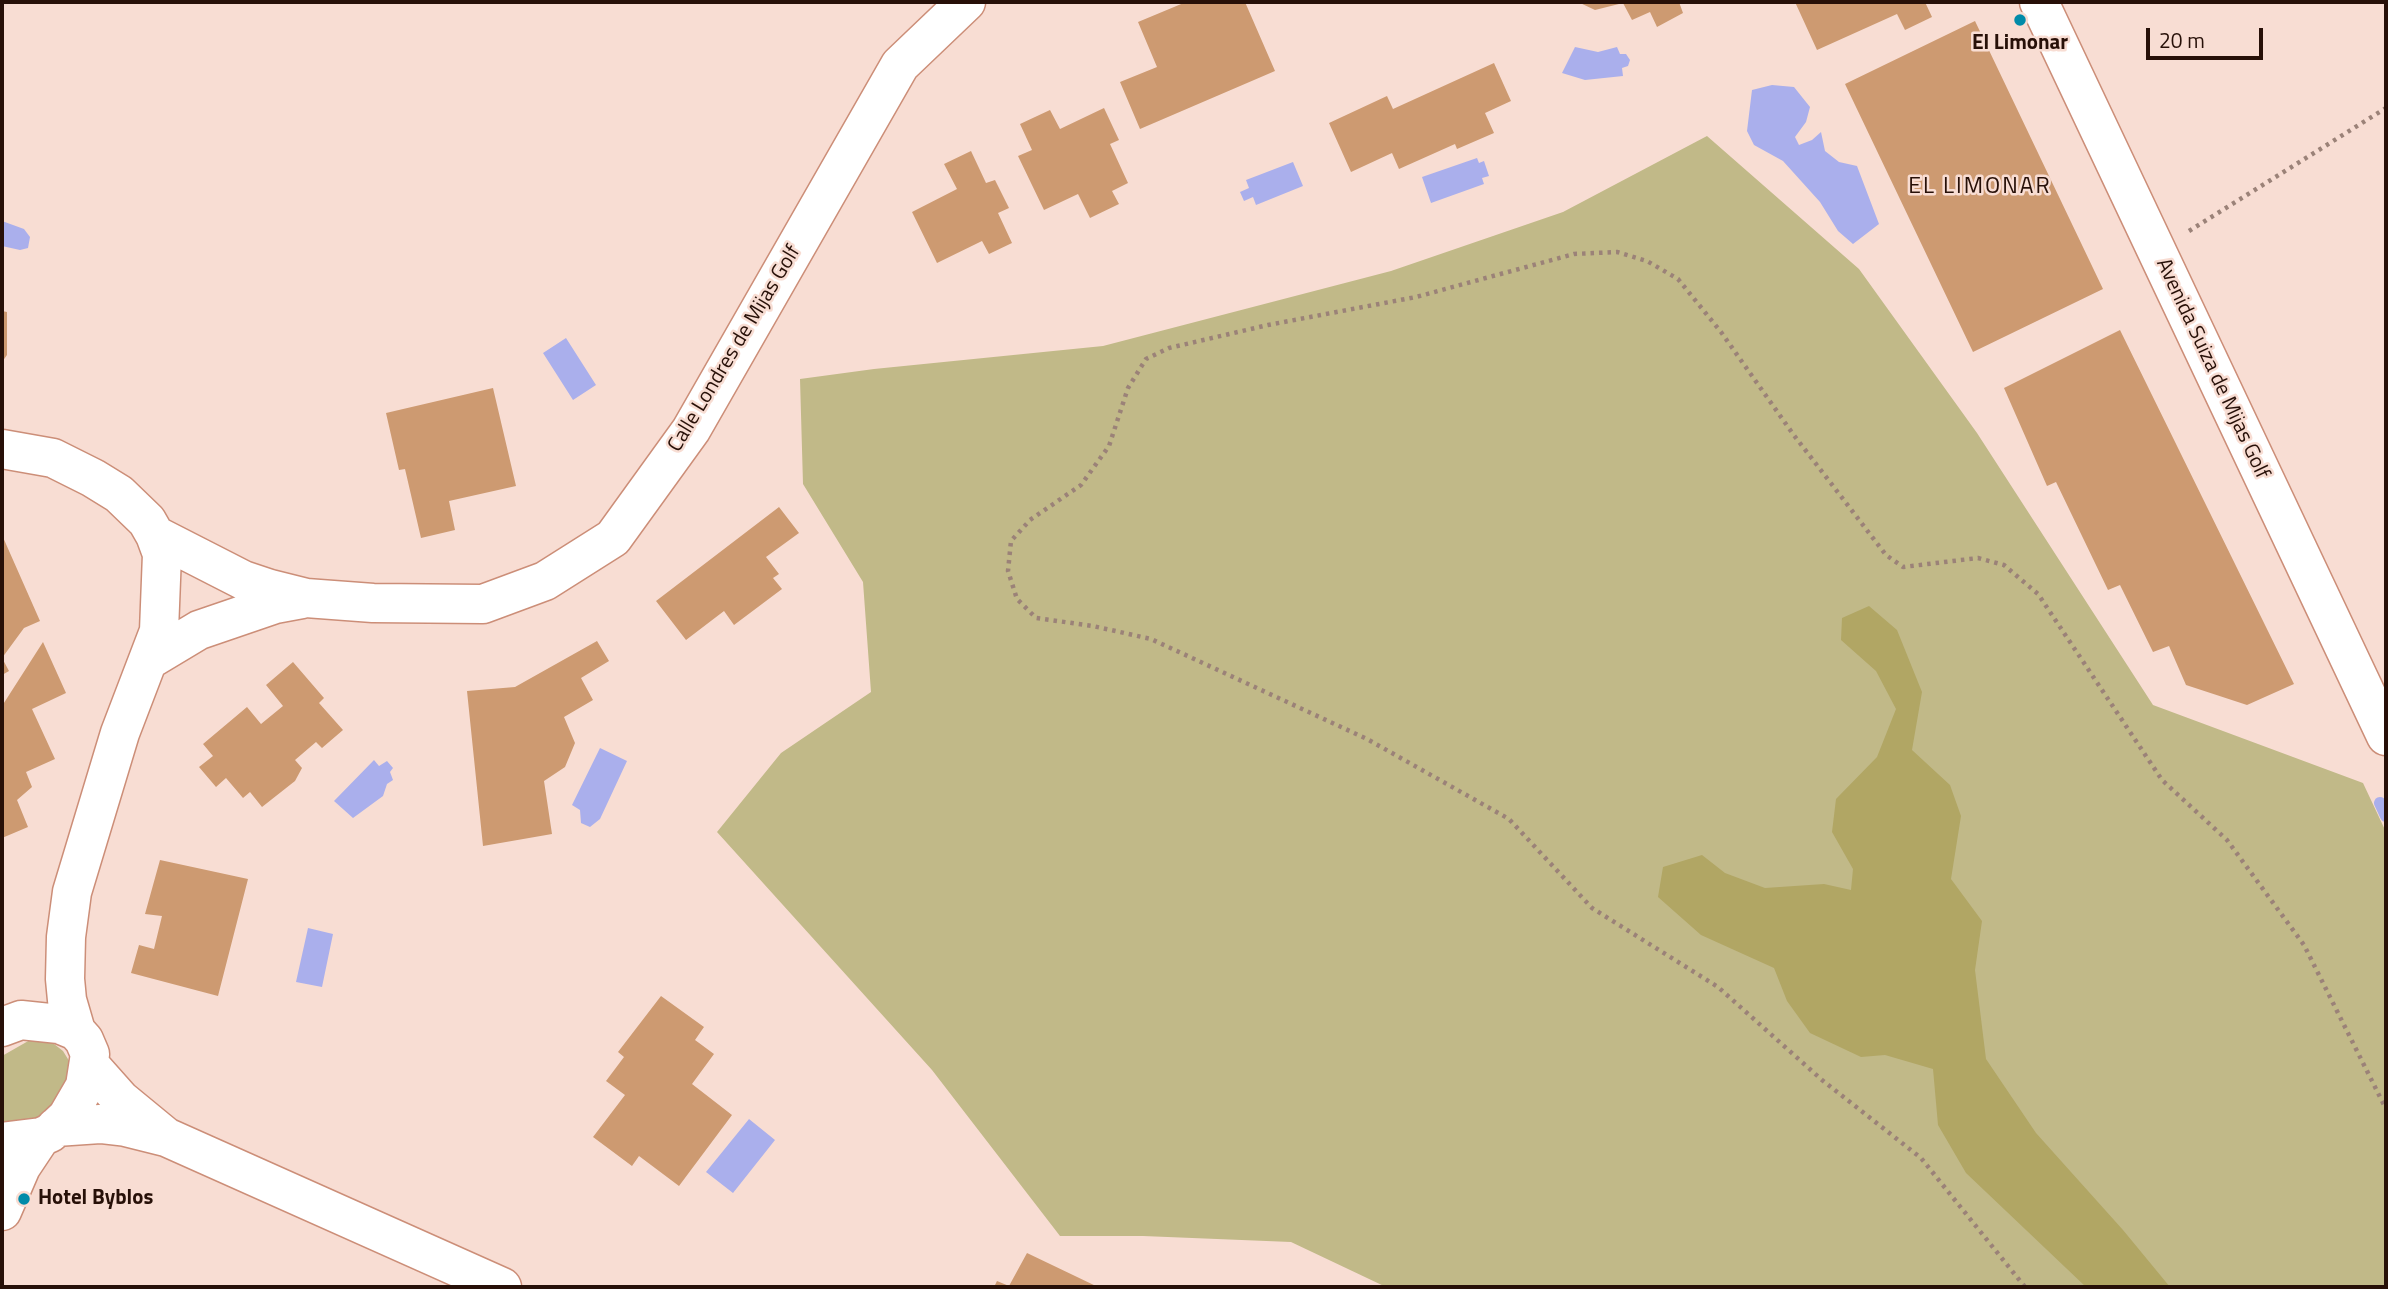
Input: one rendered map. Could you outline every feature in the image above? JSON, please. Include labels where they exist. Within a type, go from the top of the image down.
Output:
[{"type":"street","name":"Calle Londres de Mijas Golf","points":[[155,535],[243,580],[306,598],[373,603],[483,604],[545,581],[613,538],[691,430],[900,65],[966,2]]},
{"type":"street","name":"Avenida Suiza de Mijas Golf","points":[[2039,2],[2386,736]]},
{"type":"street","points":[[2,449],[53,458],[119,494],[147,521],[162,554],[159,631],[120,733],[72,892],[66,937],[66,1000],[83,1047],[85,1086],[74,1108],[49,1132],[20,1167],[2,1210]]},
{"type":"street","points":[[149,660],[199,630],[275,604],[306,598]]},
{"type":"street","points":[[2,1027],[21,1020],[41,1020],[58,1024],[83,1047],[121,1100],[166,1137]]},
{"type":"street","points":[[2,1142],[100,1124],[126,1126],[166,1137],[502,1287]]},
{"type":"path","points":[[2156,252],[2386,108]]},
{"type":"path","points":[[2025,1287],[1921,1158],[1822,1080],[1718,987],[1592,908],[1509,819],[1367,739],[1151,639],[1093,626],[1036,618],[1017,598],[1008,571],[1011,541],[1030,520],[1081,485],[1108,446],[1128,388],[1146,359],[1169,348],[1268,325],[1416,297],[1574,254],[1617,252],[1647,261],[1678,279],[1721,332],[1793,434],[1886,555],[1903,568],[1978,558],[2004,565],[2038,594],[2162,780],[2227,840],[2304,945],[2386,1109]]},
{"type":"shaded area","points":[[1707,136],[1859,269],[1977,433],[2153,705],[2363,783],[2386,832],[2386,1287],[1386,1287],[1291,1242],[1143,1236],[1060,1236],[932,1070],[717,832],[781,753],[871,692],[863,582],[803,484],[800,379],[1103,346],[1391,271],[1563,212]]},
{"type":"shaded area","points":[[1869,606],[1897,630],[1922,692],[1912,750],[1950,785],[1961,816],[1951,879],[1982,921],[1975,970],[1986,1059],[2036,1133],[2170,1287],[2086,1287],[1966,1173],[1938,1125],[1933,1069],[1885,1055],[1861,1057],[1810,1033],[1787,1001],[1774,968],[1701,935],[1658,897],[1663,867],[1702,855],[1725,873],[1765,888],[1824,884],[1851,890],[1853,869],[1832,832],[1836,799],[1877,757],[1896,709],[1876,671],[1841,640],[1842,618]]},
{"type":"shaded area","points":[[30,1040],[49,1040],[63,1051],[71,1064],[70,1089],[34,1121],[2,1126],[2,1056]]},
{"type":"water","points":[[1575,47],[1598,52],[1617,47],[1620,54],[1626,54],[1630,60],[1628,66],[1622,68],[1623,76],[1585,80],[1562,73]]},
{"type":"water","points":[[1772,85],[1794,87],[1810,107],[1806,122],[1795,137],[1799,145],[1812,140],[1821,132],[1825,151],[1839,162],[1857,166],[1879,224],[1853,244],[1838,231],[1820,202],[1783,161],[1754,145],[1747,131],[1752,90]]},
{"type":"water","points":[[1477,158],[1479,163],[1484,161],[1489,176],[1482,178],[1484,184],[1431,203],[1422,177]]},
{"type":"water","points":[[1293,162],[1303,186],[1256,205],[1253,197],[1244,201],[1240,192],[1249,188],[1246,180]]},
{"type":"water","points":[[2,221],[24,229],[30,237],[28,248],[20,250],[2,246]]},
{"type":"water","points":[[566,338],[596,385],[573,400],[543,353]]},
{"type":"water","points":[[600,748],[627,761],[600,819],[590,827],[581,823],[580,810],[572,805]]},
{"type":"water","points":[[374,760],[379,766],[387,761],[393,768],[390,772],[393,780],[387,784],[383,796],[353,818],[334,801]]},
{"type":"water","points":[[308,928],[333,934],[322,987],[296,982]]},
{"type":"water","points":[[749,1119],[775,1140],[733,1193],[706,1172]]},
{"type":"building","points":[[1186,2],[1245,2],[1275,71],[1140,129],[1120,82],[1157,67],[1138,22]]},
{"type":"building","points":[[1578,2],[1679,2],[1683,13],[1657,27],[1650,12],[1632,20],[1623,3],[1595,10]]},
{"type":"building","points":[[1795,2],[1925,2],[1932,17],[1905,30],[1897,14],[1817,50]]},
{"type":"building","points":[[1975,21],[2103,289],[1973,352],[1845,84]]},
{"type":"building","points":[[1494,63],[1511,101],[1485,113],[1494,133],[1457,149],[1455,144],[1399,169],[1392,153],[1351,172],[1329,123],[1387,96],[1393,109]]},
{"type":"building","points":[[1104,108],[1119,140],[1110,144],[1128,183],[1112,191],[1119,204],[1090,218],[1078,194],[1044,210],[1018,156],[1032,150],[1020,124],[1050,110],[1060,129]]},
{"type":"building","points":[[971,151],[986,183],[995,180],[1009,208],[998,213],[1012,243],[989,254],[982,241],[937,263],[912,212],[957,189],[944,164]]},
{"type":"building","points":[[2,311],[7,312],[7,355],[2,362]]},
{"type":"building","points":[[2120,330],[2294,684],[2247,705],[2186,685],[2169,646],[2153,652],[2120,585],[2108,590],[2056,482],[2047,486],[2004,388]]},
{"type":"building","points":[[493,388],[516,486],[449,501],[455,530],[421,538],[405,469],[399,470],[386,413]]},
{"type":"building","points":[[779,507],[799,533],[766,557],[779,574],[773,578],[782,589],[734,625],[724,611],[686,640],[656,601]]},
{"type":"building","points":[[2,535],[40,621],[24,628],[2,658]]},
{"type":"building","points":[[597,641],[609,661],[581,678],[593,700],[564,717],[575,743],[565,767],[544,781],[552,834],[483,846],[467,691],[515,687]]},
{"type":"building","points":[[43,642],[66,693],[32,709],[55,759],[26,772],[32,787],[17,800],[28,827],[2,838],[2,706]]},
{"type":"building","points":[[2,658],[9,671],[2,675]]},
{"type":"building","points":[[293,662],[324,698],[319,703],[343,730],[322,748],[316,742],[295,760],[302,768],[295,781],[262,807],[250,792],[243,798],[226,778],[216,787],[199,767],[213,756],[203,744],[247,707],[261,724],[283,706],[266,685]]},
{"type":"building","points":[[160,860],[248,879],[218,996],[131,973],[139,945],[154,949],[162,916],[145,914]]},
{"type":"building","points":[[661,996],[704,1027],[695,1040],[714,1054],[692,1084],[732,1115],[679,1186],[639,1156],[632,1166],[593,1137],[625,1095],[606,1081],[624,1057],[618,1052]]},
{"type":"building","points":[[1027,1253],[1098,1287],[994,1287],[997,1281],[1009,1286]]},
{"type":"waterway","points":[[2380,803],[2386,816]]},
{"type":"place","name":"El Limonar","points":[[2020,20]]},
{"type":"place","name":"Hotel Byblos","points":[[24,1199]]},
{"type":"district","name":"EL LIMONAR","points":[[1980,187]]}]
